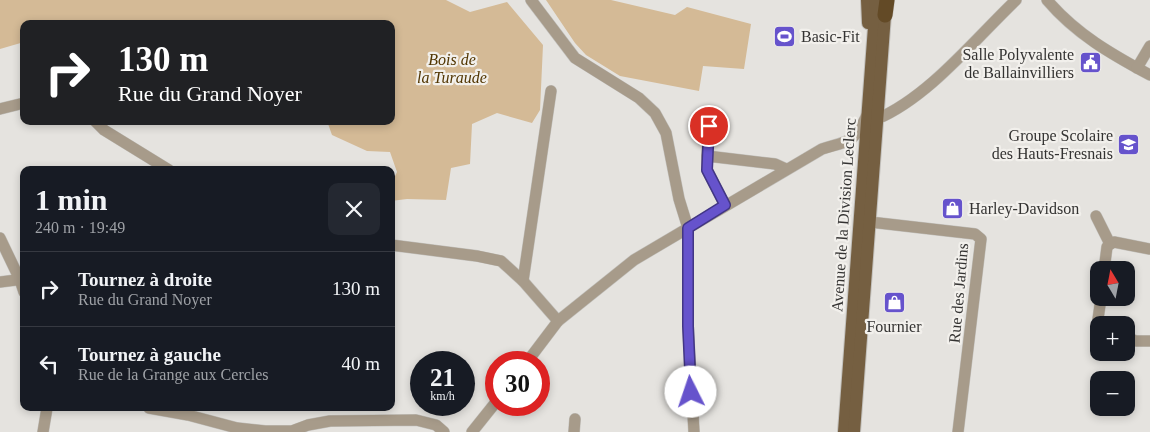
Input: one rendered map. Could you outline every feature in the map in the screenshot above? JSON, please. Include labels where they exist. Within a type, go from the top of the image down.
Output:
[{"type":"main road","points":[[867,0],[870,68]]},
{"type":"main road","name":"Avenue de la Division Leclerc","points":[[854,432],[870,222],[873,114],[870,68],[875,36],[876,0]]},
{"type":"main road","name":"Avenue de la Division Leclerc","points":[[844,432],[873,114],[886,8]]},
{"type":"street","points":[[531,0],[575,58],[639,98],[655,113],[666,134],[679,198],[688,228],[688,326],[694,432]]},
{"type":"street","points":[[535,351],[558,321],[634,260],[822,149],[852,139],[873,114],[902,108],[931,85],[1016,0]]},
{"type":"street","points":[[1047,0],[1068,23],[1091,41],[1150,75]]},
{"type":"street","points":[[1137,68],[1150,46]]},
{"type":"street","points":[[523,281],[551,91]]},
{"type":"street","points":[[0,109],[20,104]]},
{"type":"street","points":[[99,125],[162,166]]},
{"type":"street","points":[[709,126],[707,170],[725,205]]},
{"type":"street","points":[[707,156],[775,164],[786,169]]},
{"type":"street","points":[[1096,216],[1110,244]]},
{"type":"street","name":"Rue des Jardins","points":[[870,222],[976,234],[981,239],[958,432]]},
{"type":"street","points":[[0,238],[20,276]]},
{"type":"street","points":[[1106,261],[1108,246],[1114,242],[1150,249]]},
{"type":"street","points":[[395,246],[501,261],[523,281],[558,321]]},
{"type":"street","points":[[0,282],[20,280]]},
{"type":"street","points":[[1135,341],[1150,341]]},
{"type":"street","points":[[43,432],[46,411]]},
{"type":"street","points":[[166,411],[237,428],[265,431],[292,431],[308,425],[330,422],[416,420],[436,425],[444,432]]},
{"type":"street","points":[[472,432],[485,416]]},
{"type":"street","points":[[574,419],[574,432]]},
{"type":"green space","name":"Bois de la Turaude","points":[[0,0],[446,0],[470,12],[507,2],[543,45],[540,110],[532,123],[497,113],[472,124],[470,164],[451,168],[446,200],[395,200],[395,176],[397,172],[390,152],[367,151],[332,135],[328,125],[395,125],[395,20],[20,20],[20,43],[0,49]]},
{"type":"green space","points":[[546,0],[611,0],[675,15],[687,7],[751,24],[744,69],[703,66],[699,91],[620,76],[586,55],[575,43]]},
{"type":"place","name":"Basic-Fit","points":[[785,36]]},
{"type":"place","name":"Salle Polyvalente de Ballainvilliers","points":[[1090,63]]},
{"type":"place","name":"Groupe Scolaire des Hauts-Fresnais","points":[[1129,144]]},
{"type":"place","name":"Harley-Davidson","points":[[953,208]]},
{"type":"place","name":"Fournier","points":[[894,302]]},
{"type":"route","points":[[691,392],[688,326],[688,228],[725,205],[707,170],[709,126]]}]
